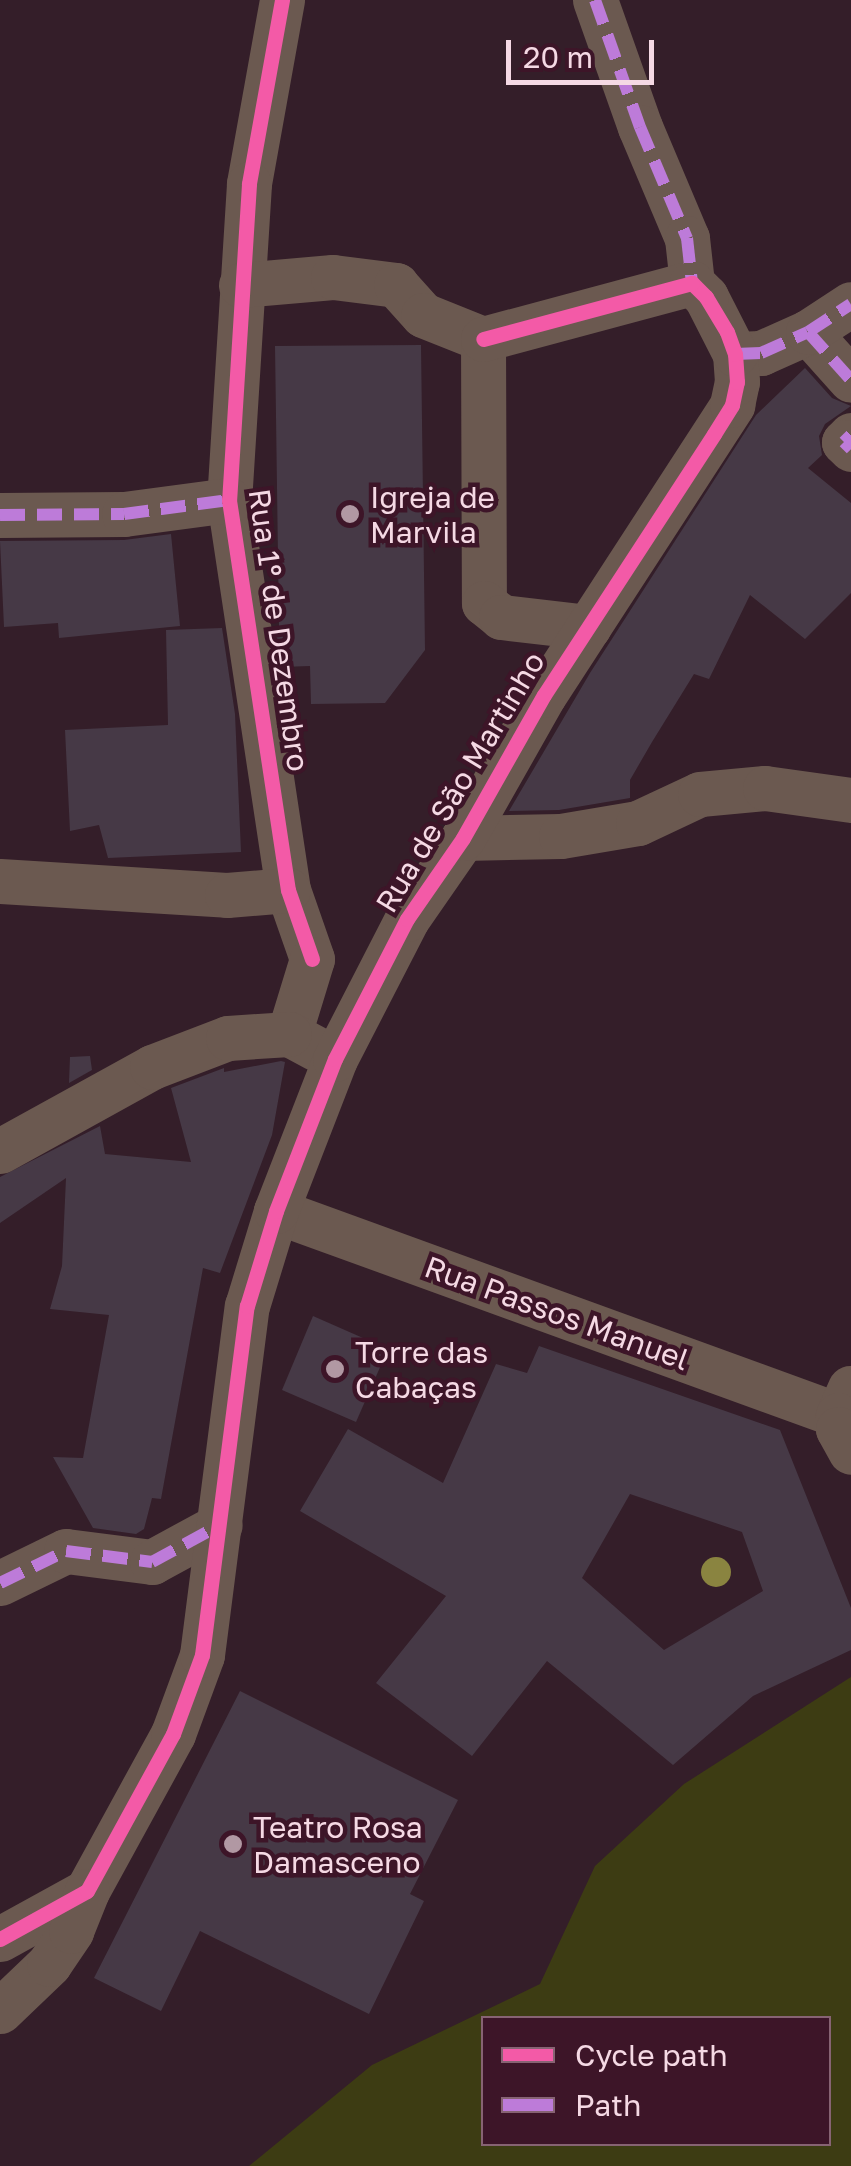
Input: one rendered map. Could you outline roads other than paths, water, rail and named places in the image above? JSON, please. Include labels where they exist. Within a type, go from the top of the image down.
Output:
[{"type":"street","name":"Rua 1º de Dezembro","points":[[282,0],[249,184],[229,500],[288,890],[312,958]]},
{"type":"street","points":[[595,0],[640,127],[687,238],[692,283],[706,297],[736,354],[761,353],[808,332],[851,304]]},
{"type":"street","points":[[241,285],[334,277],[396,285],[422,315],[483,339],[692,283]]},
{"type":"street","points":[[808,332],[851,380]]},
{"type":"street","points":[[483,339],[484,603],[501,618],[588,627]]},
{"type":"street","name":"Rua de São Martinho","points":[[335,1059],[407,919],[463,838],[588,627],[732,405],[737,382],[736,354]]},
{"type":"street","points":[[851,435],[844,442],[851,449]]},
{"type":"street","points":[[0,515],[124,514],[229,500]]},
{"type":"street","points":[[463,838],[561,836],[638,822],[700,794],[764,788],[851,800]]},
{"type":"street","points":[[0,880],[226,894],[288,890]]},
{"type":"street","points":[[289,1034],[312,958],[380,968]]},
{"type":"street","points":[[0,1151],[152,1067],[228,1038],[289,1034],[335,1059],[276,1212],[247,1306],[202,1655],[173,1734],[71,1931],[48,1964],[0,2010]]},
{"type":"street","name":"Rua Passos Manuel","points":[[276,1212],[847,1418]]},
{"type":"street","points":[[0,1583],[66,1551],[152,1562],[220,1525]]},
{"type":"street","points":[[18,1931],[88,1892]]},
{"type":"place","name":"Igreja de Marvila","points":[[350,514]]},
{"type":"place","name":"Torre das Cabaças","points":[[335,1369]]},
{"type":"place","name":"Teatro Rosa Damasceno","points":[[233,1844]]}]
